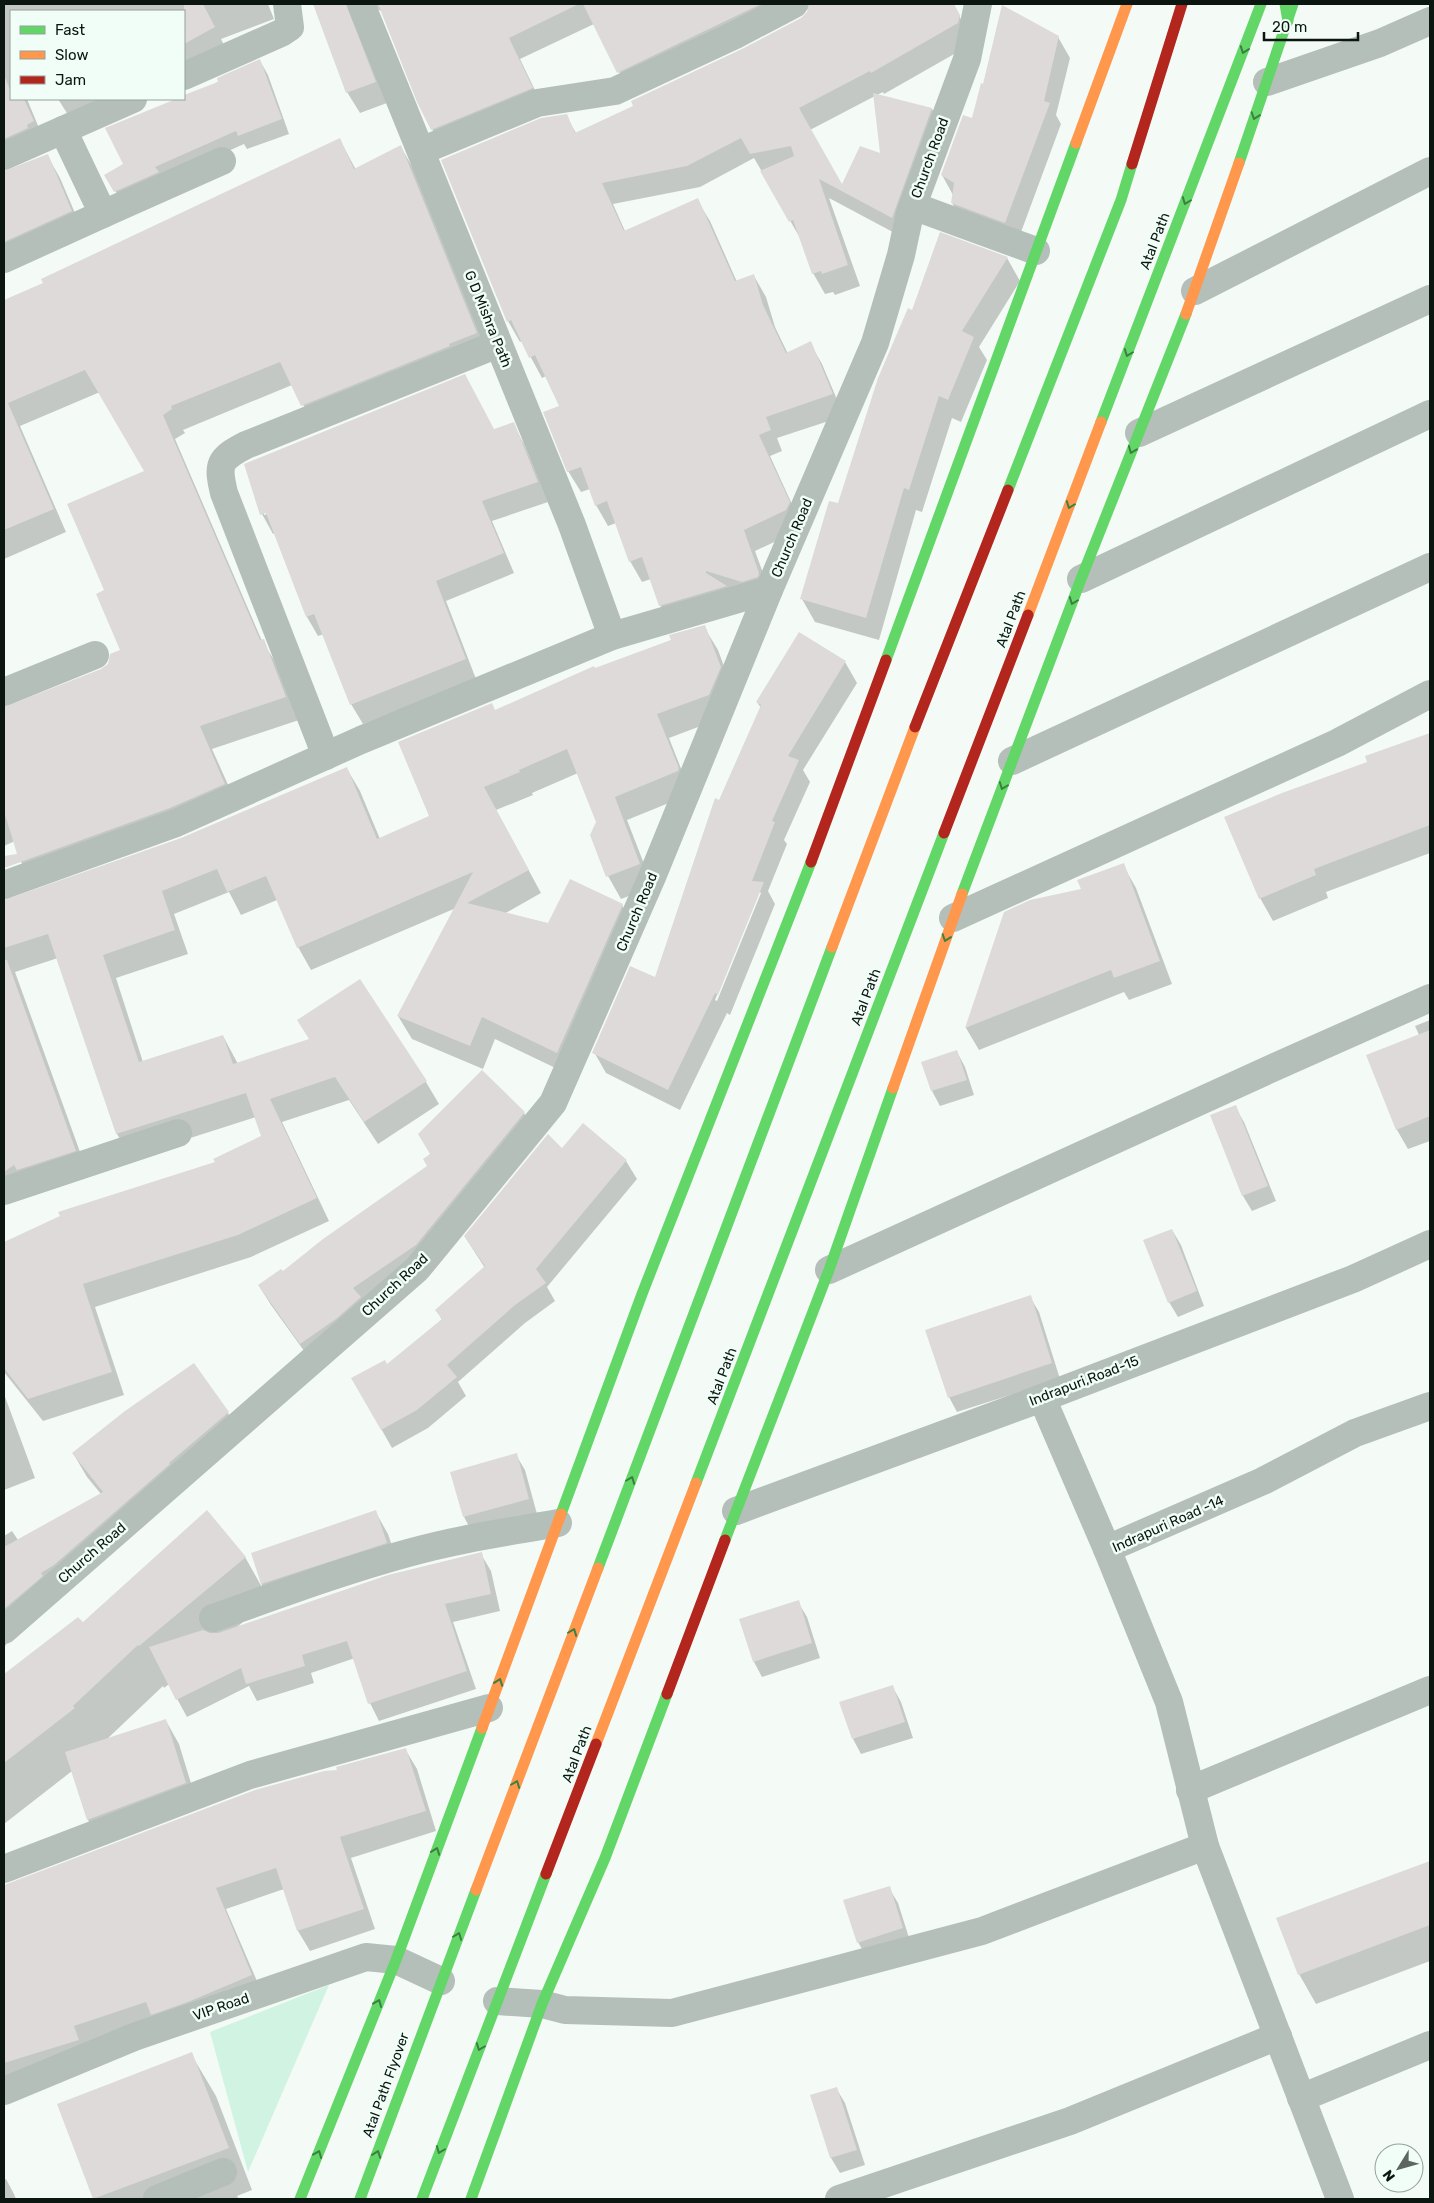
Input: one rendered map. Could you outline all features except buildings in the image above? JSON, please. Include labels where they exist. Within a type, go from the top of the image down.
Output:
[{"type":"street","points":[[185,76],[281,33],[290,27],[287,4]]},
{"type":"street","name":"G D Mishra Path","points":[[361,4],[572,525],[612,636]]},
{"type":"street","points":[[420,151],[537,103],[615,91],[735,36],[794,4]]},
{"type":"street","name":"Church Road","points":[[4,1630],[417,1269],[553,1103],[652,877],[769,590],[875,343],[913,206],[967,59],[978,4]]},
{"type":"street","points":[[300,2199],[396,1960],[642,1294],[837,795],[1127,4]]},
{"type":"street","points":[[441,1981],[895,779],[1121,200],[1182,4]]},
{"type":"street","name":"Atal Path","points":[[497,2001],[1261,4]]},
{"type":"street","points":[[1284,4],[1288,21]]},
{"type":"street","points":[[471,2199],[542,2004],[605,1858],[736,1511],[830,1270],[953,918],[1081,579],[1195,291],[1293,4]]},
{"type":"street","points":[[1267,82],[1380,43],[1430,21]]},
{"type":"street","points":[[4,156],[131,100]]},
{"type":"street","points":[[62,130],[103,214]]},
{"type":"street","points":[[4,259],[222,161]]},
{"type":"street","points":[[1195,291],[1430,171]]},
{"type":"street","points":[[913,206],[1036,251]]},
{"type":"street","points":[[1139,433],[1430,300]]},
{"type":"street","points":[[326,756],[224,493],[219,473],[221,464],[226,457],[246,445],[498,344]]},
{"type":"street","points":[[1081,579],[1430,414]]},
{"type":"street","points":[[1012,761],[1430,567]]},
{"type":"street","points":[[4,885],[176,823],[326,756],[612,636],[769,590]]},
{"type":"street","points":[[4,692],[95,655]]},
{"type":"street","points":[[953,918],[1337,743],[1430,694]]},
{"type":"street","points":[[830,1270],[1276,1066],[1430,998]]},
{"type":"street","points":[[4,1191],[178,1133]]},
{"type":"street","name":"Indrapuri,Road-15","points":[[736,1511],[1042,1398],[1353,1279],[1430,1244]]},
{"type":"street","points":[[1042,1398],[1107,1549]]},
{"type":"street","name":"Indrapuri Road -14","points":[[1331,2197],[1301,2098],[1205,1846],[1168,1702],[1107,1549],[1263,1481],[1355,1433],[1430,1406]]},
{"type":"street","points":[[213,1618],[336,1574],[409,1553],[464,1540],[558,1523]]},
{"type":"street","points":[[1190,1790],[1430,1690]]},
{"type":"street","points":[[4,1868],[250,1775],[489,1708]]},
{"type":"street","points":[[422,2199],[497,2001],[542,2004],[565,2010],[672,2013],[982,1931],[1205,1846]]},
{"type":"street","name":"VIP Road","points":[[4,2091],[134,2037],[366,1957],[396,1960],[441,1981]]},
{"type":"street","name":"Atal Path Flyover","points":[[360,2199],[441,1981]]},
{"type":"street","points":[[839,2199],[1070,2120],[1278,2036]]},
{"type":"street","points":[[1301,2098],[1430,2045]]},
{"type":"street","points":[[157,2199],[223,2172]]},
{"type":"green space","points":[[329,1985],[248,2172],[210,2032]]},
{"type":"traffic: fast","points":[[1101,422],[1261,4]]},
{"type":"traffic: fast","points":[[1285,4],[1288,21]]},
{"type":"traffic: fast","points":[[1239,163],[1293,4]]},
{"type":"traffic: fast","points":[[886,660],[1076,143]]},
{"type":"traffic: fast","points":[[1008,490],[1121,200],[1132,164]]},
{"type":"traffic: fast","points":[[962,894],[1081,579],[1186,314]]},
{"type":"traffic: fast","points":[[696,1483],[944,833]]},
{"type":"traffic: fast","points":[[561,1514],[642,1294],[811,862]]},
{"type":"traffic: fast","points":[[598,1568],[832,947]]},
{"type":"traffic: fast","points":[[725,1540],[829,1270],[893,1088]]},
{"type":"traffic: fast","points":[[471,2199],[542,2004],[605,1858],[667,1694]]},
{"type":"traffic: fast","points":[[300,2199],[396,1960],[482,1728]]},
{"type":"traffic: fast","points":[[422,2199],[546,1874]]},
{"type":"traffic: fast","points":[[360,2199],[476,1890]]},
{"type":"traffic: slow","points":[[1076,143],[1127,4]]},
{"type":"traffic: slow","points":[[1186,314],[1239,163]]},
{"type":"traffic: slow","points":[[1028,615],[1101,422]]},
{"type":"traffic: slow","points":[[832,947],[915,727]]},
{"type":"traffic: slow","points":[[893,1088],[962,894]]},
{"type":"traffic: slow","points":[[596,1744],[696,1483]]},
{"type":"traffic: slow","points":[[482,1728],[561,1514]]},
{"type":"traffic: slow","points":[[476,1890],[598,1568]]},
{"type":"traffic: jam","points":[[1132,164],[1182,4]]},
{"type":"traffic: jam","points":[[915,727],[1008,490]]},
{"type":"traffic: jam","points":[[944,833],[1028,615]]},
{"type":"traffic: jam","points":[[811,862],[886,660]]},
{"type":"traffic: jam","points":[[667,1694],[725,1540]]},
{"type":"traffic: jam","points":[[546,1874],[596,1744]]}]
